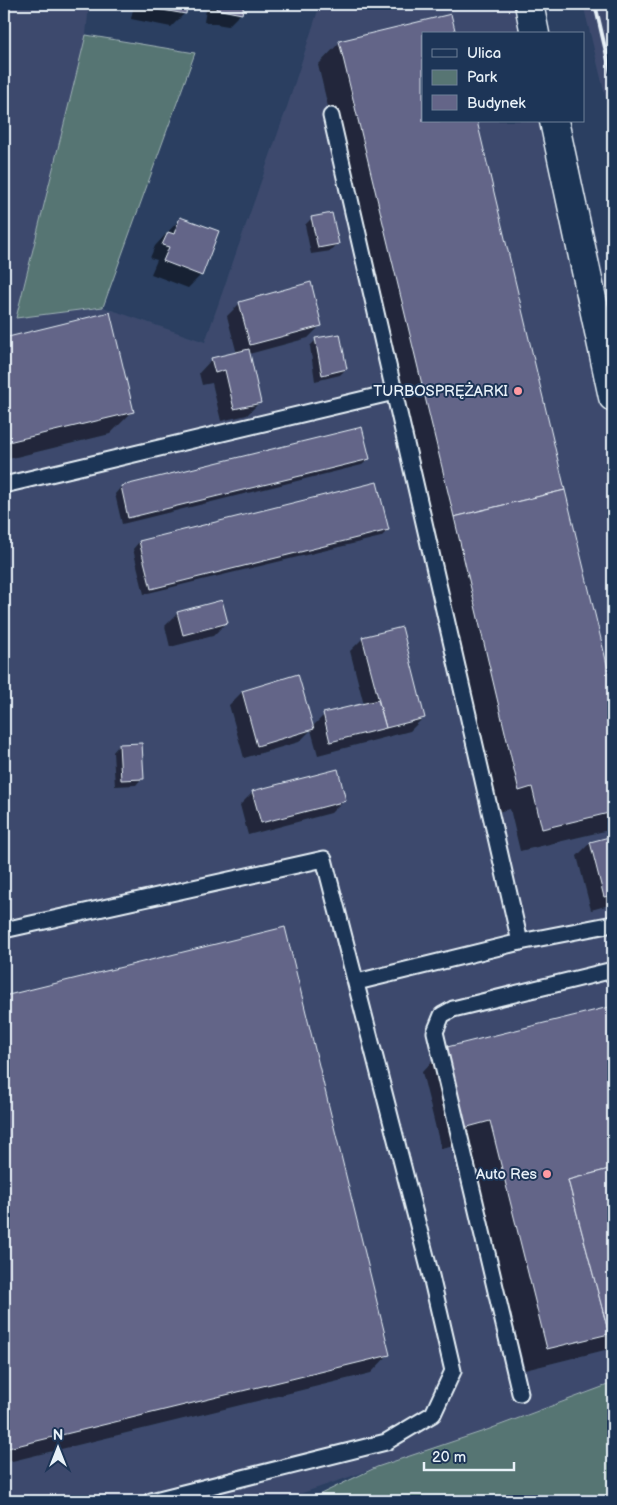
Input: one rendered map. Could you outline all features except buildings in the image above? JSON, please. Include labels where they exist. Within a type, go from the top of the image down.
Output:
[{"type":"street","points":[[528,4],[535,32]]},
{"type":"street","points":[[554,122],[613,397]]},
{"type":"lane","points":[[331,116],[520,942]]},
{"type":"lane","points":[[4,485],[394,392]]},
{"type":"lane","points":[[4,930],[324,859],[357,982],[431,1276],[453,1372],[433,1414],[386,1442],[151,1501]]},
{"type":"lane","points":[[357,982],[520,942],[613,924]]},
{"type":"lane","points":[[520,1393],[435,1032],[442,1015],[453,1009],[613,970]]},
{"type":"shaded area","points":[[4,4],[89,4],[86,35],[16,318],[103,307],[205,342],[288,104],[320,4],[544,4],[551,32],[422,32],[422,122],[570,122],[613,317],[613,1383],[487,1430],[279,1501],[4,1501]]},
{"type":"shaded area","points":[[583,4],[607,4],[613,31],[613,128]]},
{"type":"green space","points":[[86,35],[195,53],[103,307],[16,318]]},
{"type":"green space","points":[[613,1383],[613,1501],[306,1501],[377,1467],[487,1430]]},
{"type":"railway","points":[[595,4],[613,82]]},
{"type":"place","name":"TURBOSPRĘŻARKI","points":[[518,391]]},
{"type":"place","name":"Auto Res","points":[[547,1174]]}]
